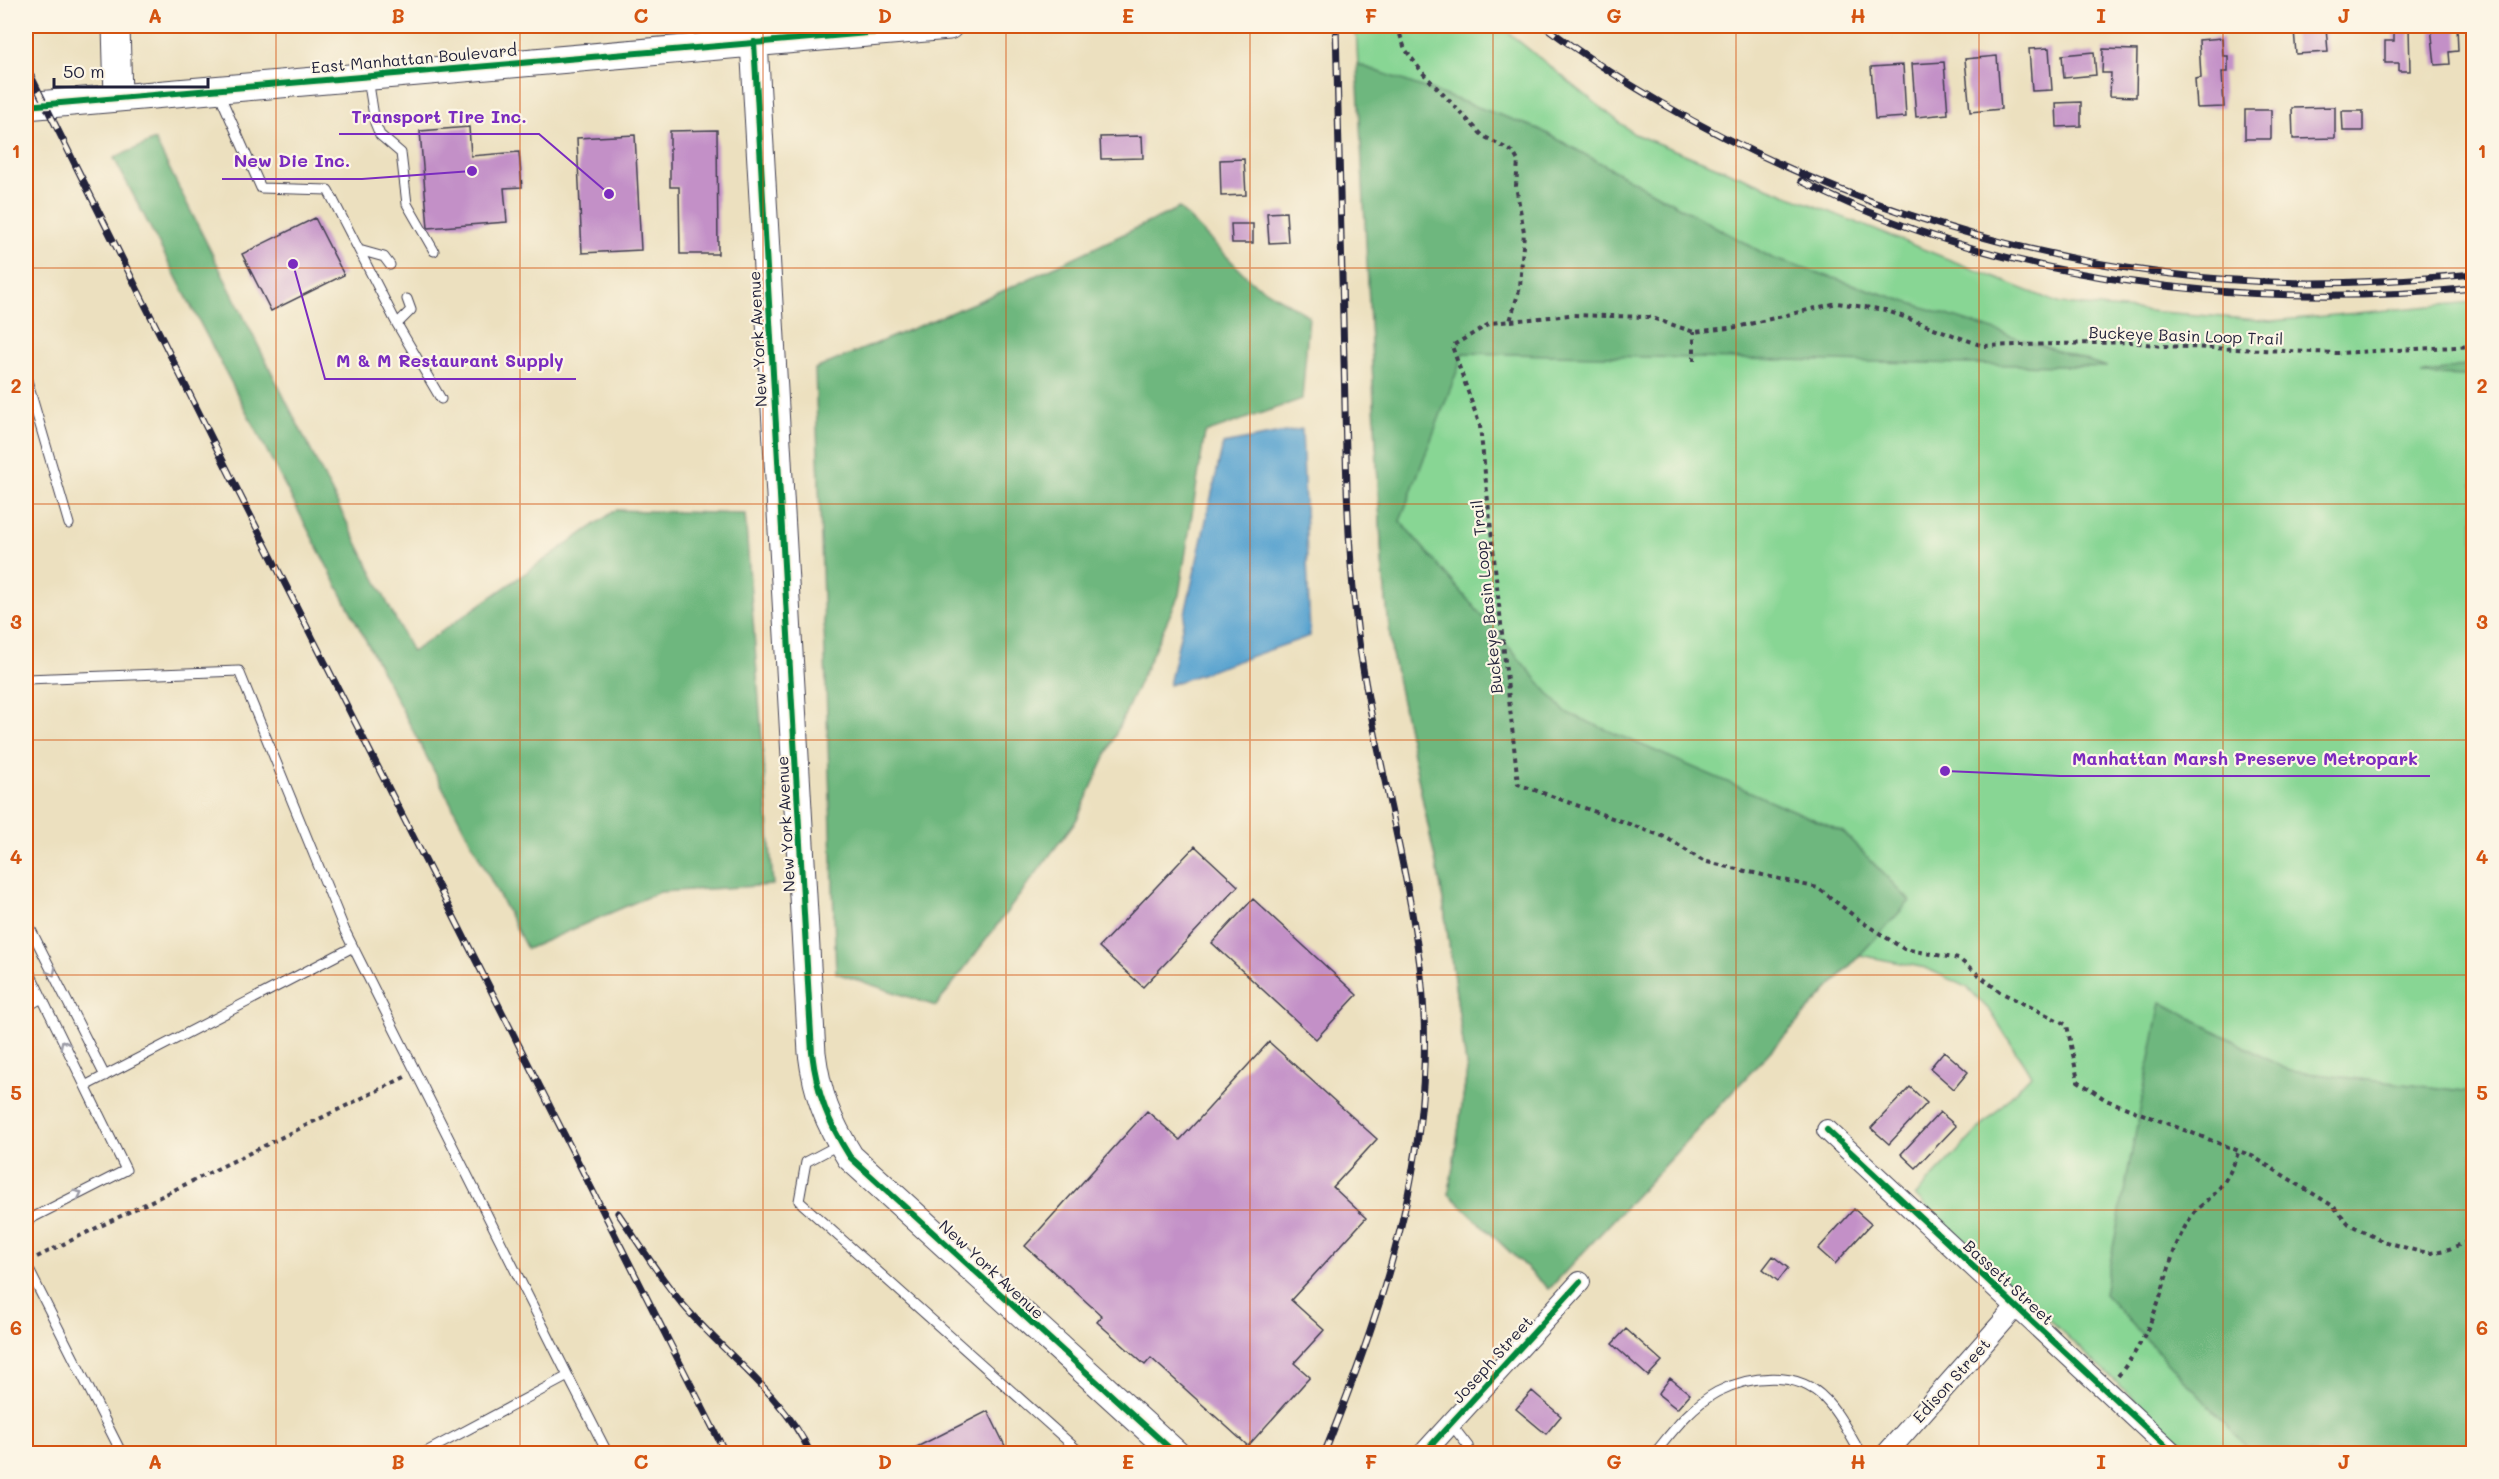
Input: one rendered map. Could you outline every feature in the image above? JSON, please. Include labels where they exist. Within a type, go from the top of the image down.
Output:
[{"type":"street","points":[[116,26],[118,98]]},
{"type":"street","name":"East Manhattan Boulevard","points":[[26,106],[368,76],[719,35],[754,42],[949,26]]},
{"type":"street","name":"New York Avenue","points":[[754,42],[812,1053],[815,1078],[822,1104],[850,1157],[1176,1454]]},
{"type":"street","name":"Bassett Street","points":[[1827,1130],[2174,1454]]},
{"type":"street","name":"Joseph Street","points":[[1423,1454],[1580,1282]]},
{"type":"street","name":"Edison Street","points":[[1886,1454],[2016,1306]]},
{"type":"lane","points":[[368,76],[375,123],[380,135],[401,153],[407,204],[434,251]]},
{"type":"lane","points":[[217,89],[261,188],[328,190],[397,324],[441,399]]},
{"type":"lane","points":[[359,250],[384,257],[390,266]]},
{"type":"lane","points":[[397,324],[411,309],[407,299]]},
{"type":"lane","points":[[26,377],[69,524]]},
{"type":"lane","points":[[26,679],[239,671],[353,947],[608,1454]]},
{"type":"lane","points":[[26,920],[105,1076]]},
{"type":"lane","points":[[85,1086],[353,947]]},
{"type":"lane","points":[[26,965],[126,1170],[26,1221]]},
{"type":"lane","points":[[26,1007],[42,998]]},
{"type":"lane","points":[[841,1143],[806,1162],[800,1200],[1082,1454]]},
{"type":"lane","points":[[26,1264],[122,1454]]},
{"type":"lane","points":[[422,1454],[568,1376]]},
{"type":"lane","points":[[1654,1454],[1684,1419],[1717,1393],[1763,1378],[1787,1379],[1807,1386],[1825,1398],[1861,1454]]},
{"type":"lane","points":[[1451,1424],[1468,1446],[1469,1454]]},
{"type":"path","points":[[1397,26],[1405,49],[1422,72],[1483,136],[1513,152],[1518,162],[1516,186],[1524,232],[1520,287],[1510,321]]},
{"type":"path","points":[[1694,332],[1694,361]]},
{"type":"path","points":[[35,1258],[415,1072]]},
{"type":"path","points":[[2106,1390],[2133,1358],[2144,1336],[2176,1248],[2194,1212],[2229,1177],[2239,1150]]},
{"type":"green space","points":[[1356,26],[1500,26],[1634,134],[2061,304],[2272,321],[2473,302],[2473,1453],[2193,1453],[1915,1196],[2031,1075],[1991,1012],[1968,988],[1926,968],[1860,955],[1549,1289],[1449,1194],[1467,1071],[1441,887],[1392,654],[1382,562]]},
{"type":"green space","points":[[1357,64],[1539,129],[1772,258],[2107,367],[1464,353],[1400,521],[1565,712],[1843,832],[1910,901],[1549,1289],[1449,1194],[1467,1071],[1441,887],[1392,654],[1382,562]]},
{"type":"green space","points":[[155,140],[412,652],[616,510],[745,514],[773,885],[659,892],[527,949],[114,158]]},
{"type":"green space","points":[[1179,208],[1252,282],[1309,316],[1302,399],[1205,433],[1179,595],[1077,819],[936,1006],[836,973],[815,369],[1005,290]]},
{"type":"green space","points":[[2473,363],[2473,376],[2421,375]]},
{"type":"green space","points":[[2161,1002],[2290,1071],[2473,1092],[2473,1453],[2253,1453],[2104,1294]]},
{"type":"water","points":[[1302,429],[1310,636],[1169,685],[1223,444]]},
{"type":"building","points":[[2394,26],[2409,26],[2410,71],[2399,71],[2399,63],[2385,63],[2385,41],[2394,41]]},
{"type":"building","points":[[2431,26],[2457,26],[2458,51],[2449,52],[2450,64],[2435,65]]},
{"type":"building","points":[[2326,27],[2328,52],[2296,54],[2294,30]]},
{"type":"building","points":[[2222,38],[2223,56],[2228,56],[2228,72],[2222,72],[2224,107],[2197,108],[2195,79],[2201,78],[2199,40]]},
{"type":"building","points":[[2049,48],[2052,90],[2032,91],[2029,49]]},
{"type":"building","points":[[2103,49],[2137,50],[2136,97],[2110,96],[2111,73],[2102,73]]},
{"type":"building","points":[[2094,52],[2096,75],[2064,78],[2062,55]]},
{"type":"building","points":[[1997,56],[2001,109],[1970,112],[1965,59]]},
{"type":"building","points":[[1944,62],[1948,114],[1916,117],[1912,64]]},
{"type":"building","points":[[1903,65],[1906,117],[1875,119],[1871,67]]},
{"type":"building","points":[[2081,102],[2081,126],[2057,127],[2056,103]]},
{"type":"building","points":[[2335,107],[2335,138],[2293,139],[2292,108]]},
{"type":"building","points":[[2245,110],[2271,110],[2271,139],[2245,139]]},
{"type":"building","points":[[2342,111],[2363,111],[2363,131],[2343,131]]},
{"type":"building","points":[[469,127],[471,156],[519,152],[522,187],[504,188],[507,222],[428,228],[420,131]]},
{"type":"building","points":[[717,130],[718,254],[680,254],[679,187],[670,187],[670,131]]},
{"type":"building","points":[[635,135],[641,250],[582,253],[577,138]]},
{"type":"building","points":[[1142,136],[1143,158],[1101,159],[1100,137]]},
{"type":"building","points":[[1244,159],[1246,195],[1221,196],[1220,160]]},
{"type":"building","points":[[1286,212],[1288,242],[1269,243],[1267,213]]},
{"type":"building","points":[[315,218],[344,275],[271,311],[242,254]]},
{"type":"building","points":[[1231,224],[1253,224],[1253,243],[1232,243]]},
{"type":"building","points":[[1195,846],[1238,886],[1143,987],[1099,947]]},
{"type":"building","points":[[1253,899],[1357,995],[1316,1039],[1212,943]]},
{"type":"building","points":[[1269,1042],[1377,1139],[1333,1187],[1366,1218],[1291,1300],[1324,1330],[1294,1363],[1310,1377],[1248,1446],[1151,1358],[1145,1365],[1097,1322],[1102,1316],[1025,1246],[1147,1111],[1180,1140]]},
{"type":"building","points":[[1944,1051],[1968,1072],[1954,1089],[1930,1068]]},
{"type":"building","points":[[1910,1087],[1927,1103],[1889,1144],[1871,1128]]},
{"type":"building","points":[[1940,1112],[1956,1126],[1916,1168],[1901,1154]]},
{"type":"building","points":[[1854,1209],[1871,1224],[1835,1264],[1818,1249]]},
{"type":"building","points":[[1773,1256],[1788,1268],[1778,1281],[1763,1269]]},
{"type":"building","points":[[1626,1329],[1662,1361],[1648,1376],[1612,1344]]},
{"type":"building","points":[[1670,1378],[1690,1394],[1677,1409],[1658,1394]]},
{"type":"building","points":[[1532,1391],[1561,1416],[1546,1434],[1516,1409]]},
{"type":"building","points":[[988,1411],[1009,1454],[903,1454]]},
{"type":"railway","points":[[1324,1454],[1369,1336],[1404,1215],[1423,1092],[1424,1029],[1420,966],[1413,921],[1368,698],[1352,577],[1347,484],[1336,26]]},
{"type":"railway","points":[[1544,26],[1628,83],[1718,134],[1811,178],[1907,214],[2006,243],[2107,265],[2209,278],[2331,283],[2474,274]]},
{"type":"railway","points":[[26,66],[239,493],[726,1454]]},
{"type":"railway","points":[[1801,181],[1879,216],[1960,244],[2044,266],[2129,281],[2216,291],[2303,295],[2389,294],[2474,288]]},
{"type":"railway","points":[[618,1213],[679,1300],[768,1392],[799,1432],[811,1454]]},
{"type":"cycle path","points":[[26,106],[949,26]]},
{"type":"cycle path","points":[[754,42],[812,1053],[820,1095],[835,1132],[850,1157],[1176,1454]]},
{"type":"cycle path","points":[[1827,1130],[2174,1454]]},
{"type":"cycle path","points":[[1423,1454],[1580,1282]]},
{"type":"place","name":"New Die Inc.","points":[[472,171]]},
{"type":"place","name":"Transport Tire Inc.","points":[[609,194]]},
{"type":"place","name":"M & M Restaurant Supply","points":[[293,264]]},
{"type":"place","name":"Manhattan Marsh Preserve Metropark","points":[[1945,771]]}]
